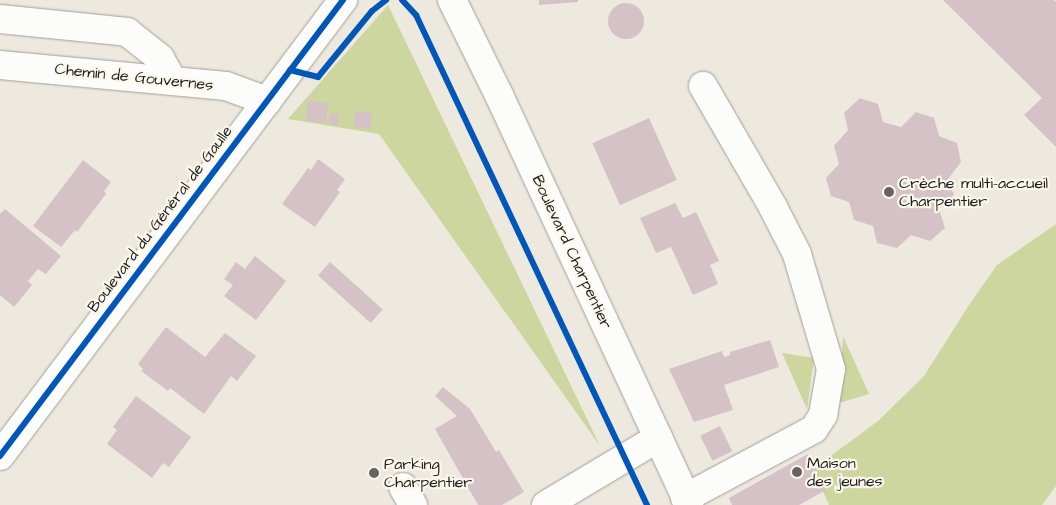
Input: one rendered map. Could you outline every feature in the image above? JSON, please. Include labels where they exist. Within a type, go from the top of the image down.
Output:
[{"type":"street","name":"Boulevard du Général de Gaulle","points":[[0,456],[343,0]]},
{"type":"street","name":"Boulevard Charpentier","points":[[452,0],[687,501]]},
{"type":"street","points":[[0,19],[127,32],[160,58],[173,81]]},
{"type":"street","name":"Chemin de Gouvernes","points":[[0,65],[226,86],[267,100]]},
{"type":"street","points":[[687,501],[814,429],[823,415],[831,369],[797,254],[773,207],[703,86]]},
{"type":"street","points":[[546,505],[658,438]]},
{"type":"green space","points":[[388,5],[600,446],[379,134],[288,119]]},
{"type":"green space","points":[[1056,224],[1056,486],[1042,505],[829,505],[813,469],[878,421],[924,376],[997,265]]},
{"type":"green space","points":[[843,336],[869,394],[839,403]]},
{"type":"green space","points":[[782,353],[814,358],[807,409]]},
{"type":"building","points":[[539,0],[578,0],[578,2],[539,5]]},
{"type":"building","points":[[943,0],[1054,0],[1056,2],[1056,147],[1024,115],[1042,98]]},
{"type":"building","points":[[626,3],[633,4],[639,8],[643,14],[643,28],[639,34],[633,38],[626,39],[619,38],[613,34],[609,28],[608,21],[609,14],[613,8],[619,4]]},
{"type":"building","points":[[860,98],[878,104],[883,122],[901,127],[916,112],[934,118],[939,136],[957,143],[961,162],[948,179],[954,195],[939,209],[945,228],[930,241],[911,235],[897,248],[877,243],[873,226],[854,220],[849,202],[831,196],[826,178],[839,164],[834,146],[848,130],[844,113]]},
{"type":"building","points":[[308,101],[328,103],[326,123],[306,121]]},
{"type":"building","points":[[356,111],[372,113],[370,129],[354,127]]},
{"type":"building","points":[[330,113],[339,114],[338,125],[329,124]]},
{"type":"building","points":[[649,118],[677,180],[620,205],[592,143]]},
{"type":"building","points":[[318,159],[345,179],[337,190],[340,192],[315,227],[282,204],[308,168],[311,170]]},
{"type":"building","points":[[83,160],[111,182],[104,191],[106,194],[77,232],[75,230],[61,247],[33,226]]},
{"type":"building","points":[[675,203],[683,218],[696,212],[719,261],[710,265],[718,284],[693,295],[671,247],[656,253],[640,218]]},
{"type":"building","points":[[5,209],[61,256],[46,274],[38,269],[28,281],[32,285],[14,307],[0,295],[0,214]]},
{"type":"building","points":[[255,256],[286,281],[256,320],[224,296],[233,285],[224,279],[236,262],[245,269]]},
{"type":"building","points":[[330,262],[383,310],[371,323],[318,275]]},
{"type":"building","points":[[166,327],[205,357],[225,333],[256,356],[237,381],[231,376],[204,414],[170,388],[168,391],[141,371],[143,369],[138,364]]},
{"type":"building","points":[[770,340],[779,367],[724,385],[733,410],[694,422],[669,369],[722,351],[724,357],[730,355],[730,352]]},
{"type":"building","points":[[443,387],[470,409],[496,452],[499,450],[524,492],[502,505],[478,505],[435,429],[457,416],[435,396]]},
{"type":"building","points":[[136,396],[191,437],[169,467],[163,463],[152,478],[107,444],[117,430],[113,427]]},
{"type":"building","points":[[720,426],[732,451],[713,461],[700,436]]},
{"type":"building","name":"Maison des jeunes","points":[[808,454],[826,490],[799,505],[732,505],[729,498]]},
{"type":"cycle path","points":[[0,456],[343,0]]},
{"type":"cycle path","points":[[290,70],[318,77],[372,11],[386,0]]},
{"type":"cycle path","points":[[402,0],[416,15],[647,505]]},
{"type":"place","name":"Crèche multi-accueil Charpentier","points":[[889,192]]},
{"type":"place","name":"Maison des jeunes","points":[[797,472]]},
{"type":"place","name":"Parking Charpentier","points":[[374,473]]}]
